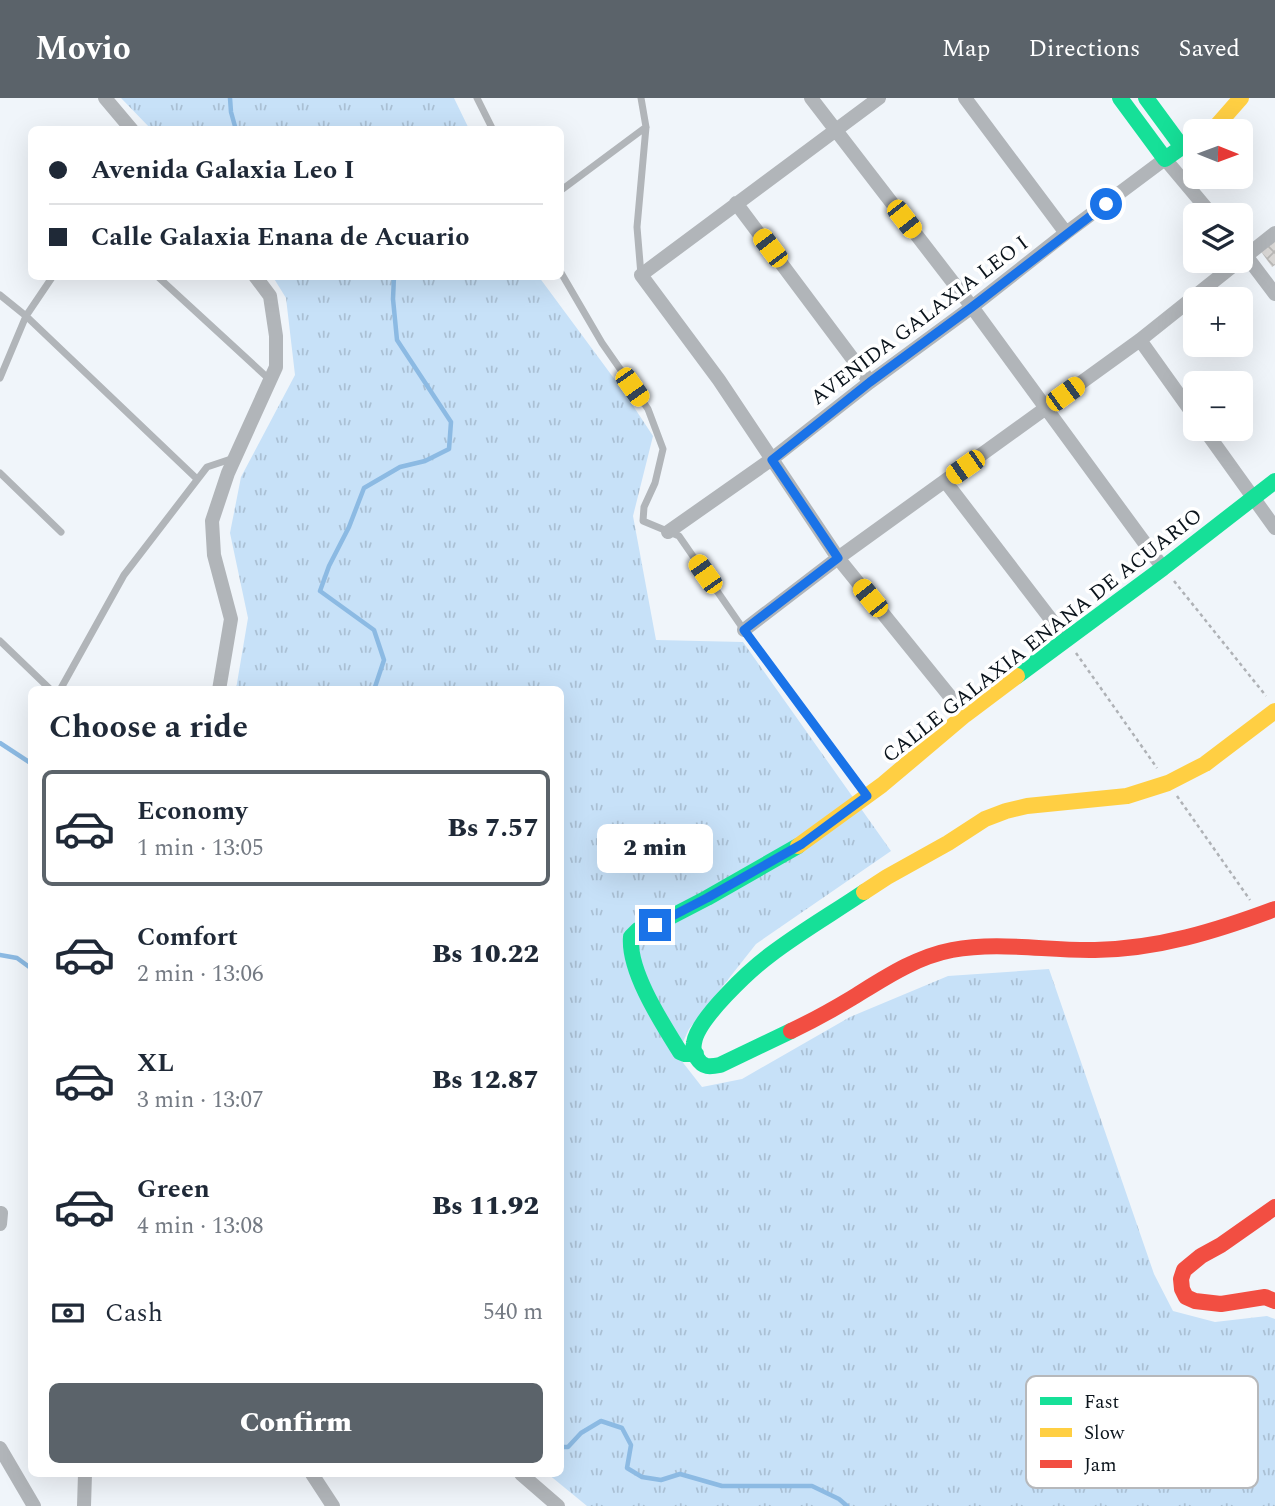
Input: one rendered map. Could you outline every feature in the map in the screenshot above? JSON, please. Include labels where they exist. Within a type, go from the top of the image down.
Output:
[{"type":"street","points":[[105,98],[125,126]]},
{"type":"street","points":[[811,98],[972,307],[1163,568]]},
{"type":"street","points":[[879,98],[641,275],[719,380],[838,558],[965,715]]},
{"type":"street","points":[[965,98],[1066,233]]},
{"type":"street","points":[[1120,98],[1202,203]]},
{"type":"street","points":[[1146,98],[1183,138]]},
{"type":"street","points":[[1223,119],[1241,98]]},
{"type":"street","name":"AVENIDA GALAXIA LEO I","points":[[668,532],[772,460],[1066,233],[1183,148]]},
{"type":"street","points":[[736,203],[870,382]]},
{"type":"street","points":[[1253,248],[1275,233]]},
{"type":"street","points":[[1253,269],[1275,294]]},
{"type":"street","points":[[744,630],[838,558],[1140,340],[1221,273]]},
{"type":"street","points":[[220,686],[231,619],[215,555],[212,521],[235,458],[276,367],[276,336],[271,296],[258,280]]},
{"type":"street","points":[[1140,340],[1183,400]]},
{"type":"street","points":[[1213,441],[1275,528]]},
{"type":"street","points":[[945,481],[1066,639]]},
{"type":"street","name":"CALLE GALAXIA ENANA DE ACUARIO","points":[[696,1054],[680,1052],[661,1021],[637,971],[630,950],[631,937],[638,930],[655,925],[707,898],[802,844],[867,796],[965,715],[1275,481]]},
{"type":"street","points":[[1271,704],[1205,764],[1168,783],[1127,796],[1027,806],[1006,811],[985,819],[887,877],[769,955],[740,981],[699,1029],[694,1041],[696,1054],[704,1066],[720,1065],[819,1016],[905,967],[951,950],[1011,947],[1111,950],[1149,947],[1187,938],[1275,909]]},
{"type":"street","points":[[1275,1207],[1201,1256],[1184,1270],[1181,1279],[1186,1297],[1195,1301],[1221,1304],[1265,1297],[1275,1301]]},
{"type":"street","points":[[0,1448],[34,1506]]},
{"type":"street","points":[[84,1506],[85,1477]]},
{"type":"street","points":[[314,1477],[333,1506]]},
{"type":"street","points":[[321,1477],[326,1506]]},
{"type":"street","points":[[524,1477],[552,1504]]},
{"type":"lane","points":[[477,98],[491,126]]},
{"type":"lane","points":[[641,275],[637,227],[646,127],[642,98]]},
{"type":"lane","points":[[564,188],[646,127]]},
{"type":"lane","points":[[564,278],[602,343],[648,409],[663,449],[654,483],[643,507],[643,521],[679,536],[744,630],[867,796]]},
{"type":"lane","points":[[0,378],[26,316],[50,280]]},
{"type":"lane","points":[[161,280],[270,380]]},
{"type":"lane","points":[[0,295],[26,316],[197,479]]},
{"type":"lane","points":[[62,686],[124,575],[207,467],[235,458]]},
{"type":"lane","points":[[0,473],[61,532]]},
{"type":"lane","points":[[0,641],[47,686]]},
{"type":"path","points":[[1163,568],[1271,704]]},
{"type":"green space","points":[[121,98],[454,98],[468,126],[148,126]]},
{"type":"green space","points":[[275,280],[541,280],[653,436],[633,516],[656,640],[743,642],[891,851],[756,944],[689,1029],[677,1055],[702,1087],[742,1079],[850,1017],[948,976],[1049,969],[1154,1274],[1173,1311],[1215,1322],[1267,1316],[1275,1319],[1275,1506],[587,1506],[552,1477],[564,1477],[564,686],[237,686],[248,618],[230,533],[241,477],[295,375],[286,298]]},
{"type":"building","points":[[1275,240],[1275,265],[1272,267],[1260,250]]},
{"type":"waterway","points":[[230,98],[235,126]]},
{"type":"waterway","points":[[375,686],[384,660],[374,630],[320,591],[364,488],[400,467],[425,461],[449,449],[451,422],[397,340],[394,280]]},
{"type":"waterway","points":[[0,743],[28,761]]},
{"type":"waterway","points":[[0,955],[17,958],[28,966]]},
{"type":"waterway","points":[[564,1447],[568,1447],[581,1433],[601,1421],[622,1428],[631,1445],[627,1468],[642,1477],[661,1480],[680,1474],[722,1486],[812,1486],[839,1499],[847,1506]]},
{"type":"traffic: fast","points":[[1120,98],[1165,159],[1183,147]]},
{"type":"traffic: fast","points":[[1146,98],[1182,147]]},
{"type":"traffic: fast","points":[[1017,676],[1275,481]]},
{"type":"traffic: fast","points":[[696,1054],[680,1052],[656,1012],[640,981],[631,937],[638,930],[655,925],[707,898],[798,846]]},
{"type":"traffic: fast","points":[[791,1031],[720,1065],[704,1065],[694,1051],[697,1033],[704,1021],[750,972],[793,938],[864,892]]},
{"type":"traffic: slow","points":[[1223,119],[1241,98]]},
{"type":"traffic: slow","points":[[798,846],[882,785],[965,715],[1017,676]]},
{"type":"traffic: slow","points":[[864,892],[985,819],[1006,811],[1027,806],[1127,796],[1168,783],[1205,764],[1275,711]]},
{"type":"traffic: jam","points":[[791,1031],[900,969],[938,953],[987,946],[1077,950],[1141,946],[1231,925],[1275,909]]},
{"type":"traffic: jam","points":[[1275,1207],[1201,1256],[1184,1270],[1181,1279],[1186,1297],[1195,1301],[1221,1304],[1265,1297],[1275,1301]]},
{"type":"route","points":[[655,925],[802,844],[867,796],[744,630],[838,558],[772,460],[870,382],[1106,204]]}]
